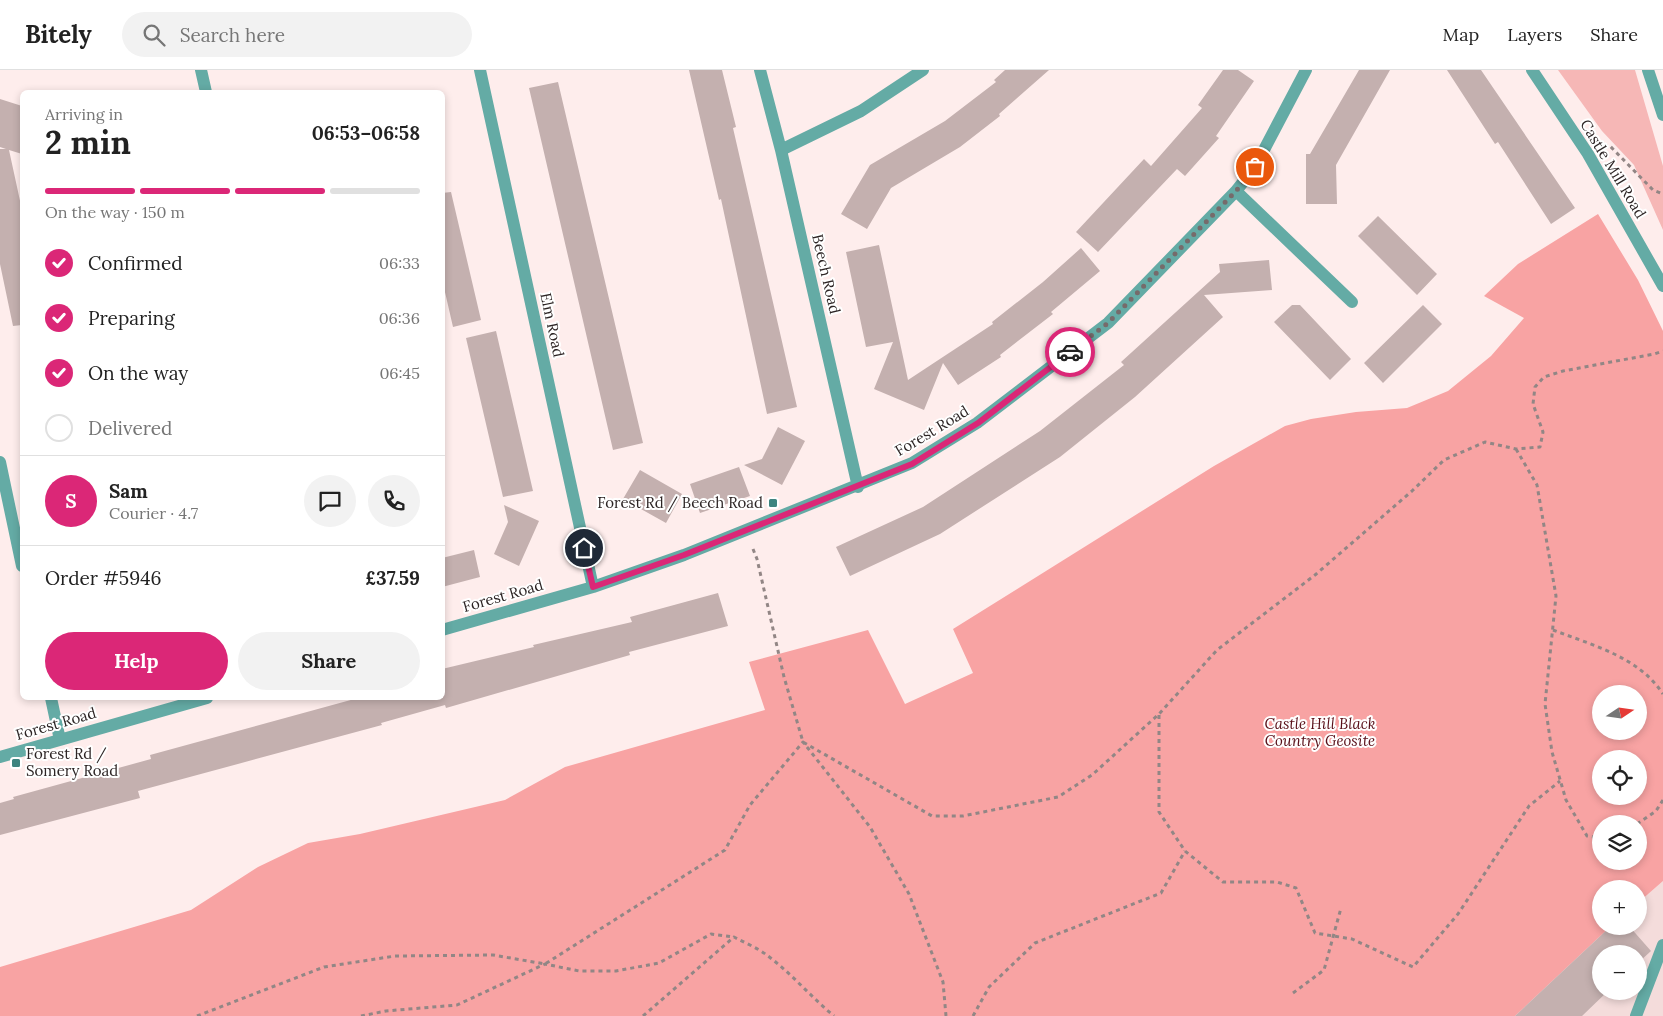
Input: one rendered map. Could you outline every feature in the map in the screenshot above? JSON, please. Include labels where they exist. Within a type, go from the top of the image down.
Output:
[{"type":"street","points":[[201,70],[206,90]]},
{"type":"street","name":"Elm Road","points":[[480,70],[593,587]]},
{"type":"street","name":"Beech Road","points":[[760,70],[781,150],[858,486]]},
{"type":"street","points":[[781,150],[861,111],[923,70]]},
{"type":"street","name":"Forest Road","points":[[445,629],[593,587],[684,555],[912,464],[978,423],[1108,323],[1236,191],[1255,167],[1306,70]]},
{"type":"street","name":"Castle Mill Road","points":[[1532,70],[1588,154],[1663,286]]},
{"type":"street","points":[[1648,70],[1663,115]]},
{"type":"street","points":[[1236,191],[1352,302]]},
{"type":"street","points":[[0,462],[20,557]]},
{"type":"street","points":[[51,700],[60,740]]},
{"type":"street","name":"Forest Road","points":[[0,757],[200,700]]},
{"type":"street","points":[[1636,1016],[1663,945]]},
{"type":"path","points":[[1588,154],[1609,144],[1653,190],[1663,194]]},
{"type":"path","points":[[803,742],[932,816],[963,816],[1058,797],[1092,775],[1159,714],[1217,650],[1315,574],[1412,491],[1444,460],[1485,442],[1516,449],[1540,447],[1543,432],[1533,404],[1535,387],[1544,377],[1563,371],[1663,351]]},
{"type":"path","points":[[1516,449],[1537,485],[1556,596],[1545,704],[1552,752],[1566,800],[1587,836],[1592,837]]},
{"type":"path","points":[[745,531],[757,559],[784,678],[803,742],[870,827],[909,894],[943,982],[946,1016]]},
{"type":"path","points":[[1553,630],[1622,657],[1657,685],[1663,694]]},
{"type":"path","points":[[1159,714],[1159,812],[1186,851],[1223,882],[1278,882],[1296,888],[1315,933],[1352,939],[1414,967],[1458,914],[1529,806],[1560,781]]},
{"type":"path","points":[[361,1016],[386,1011],[457,1006],[545,964],[724,850],[750,805],[803,742]]},
{"type":"path","points":[[1647,817],[1656,811],[1663,800]]},
{"type":"path","points":[[973,1016],[989,987],[1035,943],[1161,893],[1186,851]]},
{"type":"path","points":[[1293,994],[1324,970],[1340,908]]},
{"type":"path","points":[[197,1016],[324,967],[396,956],[493,956],[580,971],[616,971],[659,963],[711,934],[734,937],[767,955],[799,982],[816,1001],[834,1016]]},
{"type":"path","points":[[643,1016],[734,937]]},
{"type":"shaded area","points":[[1558,70],[1635,70],[1663,166],[1663,230],[1634,165],[1602,131]]},
{"type":"shaded area","points":[[1663,881],[1663,1016],[1515,1016],[1601,935],[1647,935],[1647,895]]},
{"type":"green space","name":"Castle Hill Black Country Geosite","points":[[1598,214],[1638,280],[1663,331],[1663,881],[1647,895],[1647,880],[1592,880],[1592,935],[1601,935],[1515,1016],[0,1016],[0,967],[191,910],[258,867],[308,843],[360,834],[505,800],[565,767],[765,710],[749,662],[868,630],[905,704],[973,673],[953,629],[1214,466],[1285,426],[1311,419],[1356,412],[1407,408],[1448,391],[1491,356],[1524,318],[1484,296],[1518,264]]},
{"type":"building","points":[[689,70],[722,70],[736,127],[733,128],[797,407],[767,414],[721,199],[719,200]]},
{"type":"building","points":[[1005,70],[1049,70],[999,114],[1000,116],[960,147],[891,188],[867,229],[841,214],[870,165],[945,121],[996,82],[994,80]]},
{"type":"building","points":[[1223,70],[1238,70],[1254,81],[1216,136],[1219,138],[1185,176],[1177,169],[1098,252],[1076,232],[1144,159],[1151,166],[1202,108],[1198,105]]},
{"type":"building","points":[[1359,70],[1390,70],[1336,165],[1337,204],[1306,204],[1306,154],[1310,154]]},
{"type":"building","points":[[1447,70],[1481,70],[1575,208],[1551,224],[1498,142],[1495,144]]},
{"type":"building","points":[[558,82],[643,443],[613,450],[529,88]]},
{"type":"building","points":[[0,99],[20,105],[20,153],[9,150],[20,201],[20,325],[13,326],[0,264],[0,149],[6,149],[0,147]]},
{"type":"building","points":[[451,192],[481,320],[453,327],[445,292],[445,193]]},
{"type":"building","points":[[1378,216],[1437,274],[1417,295],[1358,236]]},
{"type":"building","points":[[879,245],[908,380],[993,324],[992,322],[1043,282],[1081,248],[1100,271],[1051,312],[1053,314],[1000,355],[1001,357],[958,385],[943,363],[924,410],[874,389],[893,342],[866,347],[846,252]]},
{"type":"building","points":[[1269,260],[1272,290],[1204,295],[1223,317],[1135,397],[1060,457],[940,534],[850,576],[836,547],[923,507],[1040,431],[1124,365],[1121,362],[1220,272],[1219,264]]},
{"type":"building","points":[[1292,305],[1300,305],[1351,359],[1330,380],[1274,322]]},
{"type":"building","points":[[1423,305],[1442,324],[1383,383],[1364,363]]},
{"type":"building","points":[[496,331],[533,491],[503,497],[466,338]]},
{"type":"building","points":[[778,427],[805,441],[782,485],[744,465],[762,459]]},
{"type":"building","points":[[739,467],[750,496],[700,513],[690,484]]},
{"type":"building","points":[[640,470],[682,494],[666,523],[623,499]]},
{"type":"building","points":[[504,505],[539,521],[519,566],[494,554],[508,522]]},
{"type":"building","points":[[474,550],[480,577],[445,586],[445,557]]},
{"type":"building","points":[[718,593],[728,626],[629,652],[630,655],[446,708],[445,705],[381,723],[382,725],[138,791],[140,798],[0,835],[0,803],[14,799],[13,797],[151,759],[150,755],[351,700],[445,700],[445,668],[632,622],[630,617]]},
{"type":"building","points":[[1601,935],[1637,935],[1646,945],[1592,945],[1592,1000],[1599,1000],[1582,1016],[1515,1016]]},
{"type":"building","points":[[1647,946],[1651,951],[1647,955]]},
{"type":"way so far","points":[[1070,352],[1108,323],[1236,191],[1255,167]]},
{"type":"place","name":"Forest Rd / Beech Road","points":[[773,503]]},
{"type":"place","name":"Forest Rd / Somery Road","points":[[16,763]]},
{"type":"route","points":[[584,548],[593,587],[684,555],[858,486],[912,464],[978,423],[1070,352]]}]
